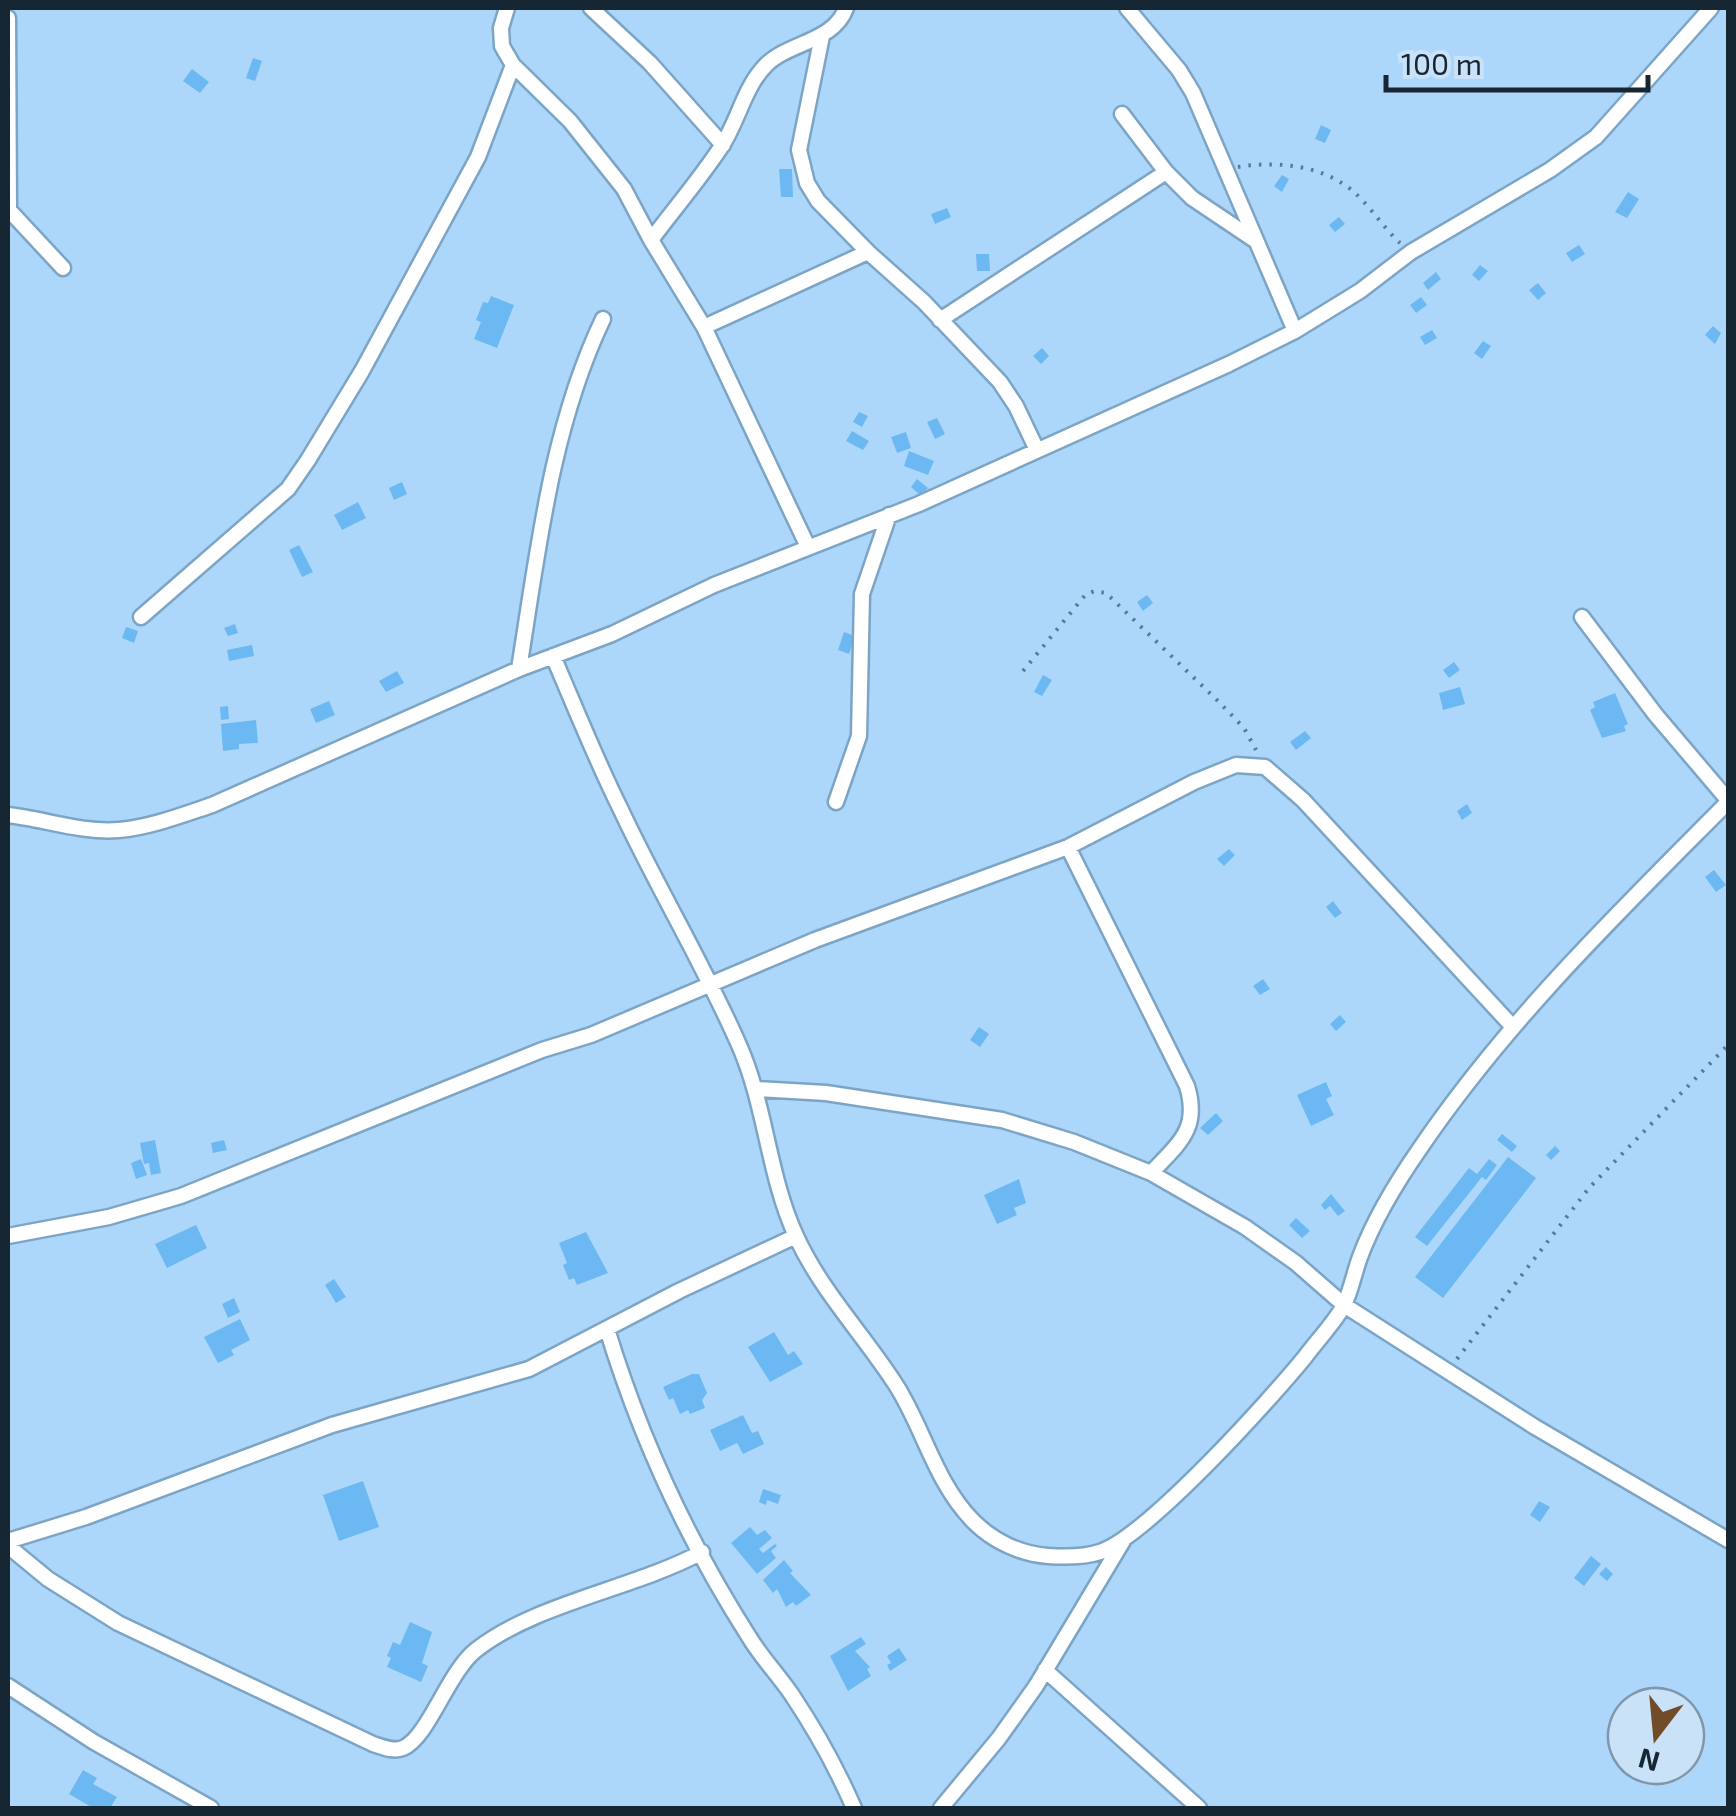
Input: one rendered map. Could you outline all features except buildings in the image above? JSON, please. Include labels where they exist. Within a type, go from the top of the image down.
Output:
[{"type":"street","points":[[507,8],[501,28],[502,46],[512,65],[599,155],[624,189],[650,240],[704,326],[808,548]]},
{"type":"street","points":[[591,8],[650,63],[723,146]]},
{"type":"street","points":[[650,240],[723,146],[759,72],[780,54],[822,36],[846,8]]},
{"type":"street","points":[[1126,8],[1186,82],[1295,331]]},
{"type":"street","points":[[8,815],[117,830],[160,822],[212,805],[518,669],[612,634],[714,585],[889,515],[1229,364],[1295,331],[1360,291],[1411,252],[1550,170],[1596,137],[1711,8]]},
{"type":"street","points":[[8,18],[8,211],[64,268]]},
{"type":"street","points":[[822,36],[801,130],[800,168],[818,201],[924,302],[1000,382],[1036,448]]},
{"type":"street","points":[[141,617],[288,489],[308,460],[362,371],[478,157],[512,65]]},
{"type":"street","points":[[1122,114],[1166,172],[1192,198],[1256,242]]},
{"type":"street","points":[[940,320],[1166,172]]},
{"type":"street","points":[[704,326],[868,252]]},
{"type":"street","points":[[518,669],[560,438],[588,350],[604,319]]},
{"type":"street","points":[[836,802],[860,736],[862,594],[889,515]]},
{"type":"street","points":[[553,656],[621,812],[738,1044],[756,1089],[769,1154],[796,1236],[832,1298],[897,1386],[943,1480],[972,1520],[992,1538],[1045,1556],[1098,1553],[1124,1540],[1193,1477],[1302,1360],[1344,1304],[1360,1254],[1410,1164],[1512,1026],[1728,801],[1654,714],[1582,617]]},
{"type":"street","points":[[8,1236],[108,1217],[181,1196],[815,940],[1068,846],[1236,765],[1265,767],[1302,800],[1512,1026]]},
{"type":"street","points":[[1068,846],[1187,1086],[1194,1108],[1178,1144],[1151,1173]]},
{"type":"street","points":[[756,1089],[826,1093],[1002,1120],[1074,1142],[1151,1173],[1245,1227],[1344,1304],[1448,1371],[1728,1540]]},
{"type":"street","points":[[702,1552],[638,1581],[531,1620],[476,1650],[454,1672],[416,1738],[397,1750],[374,1744],[118,1623],[48,1579],[8,1543],[332,1425],[504,1378],[796,1236]]},
{"type":"street","points":[[607,1329],[656,1458],[702,1552],[752,1642],[792,1695],[817,1737],[854,1808]]},
{"type":"street","points":[[941,1808],[1000,1738],[1124,1540]]},
{"type":"street","points":[[1045,1670],[1199,1808]]},
{"type":"street","points":[[8,1686],[94,1742],[212,1808]]},
{"type":"path","points":[[1224,169],[1284,164],[1331,178],[1362,200],[1387,232],[1411,252]]},
{"type":"path","points":[[1023,671],[1086,594],[1106,592],[1244,728],[1265,767]]},
{"type":"path","points":[[1448,1371],[1589,1188],[1728,1045]]}]
